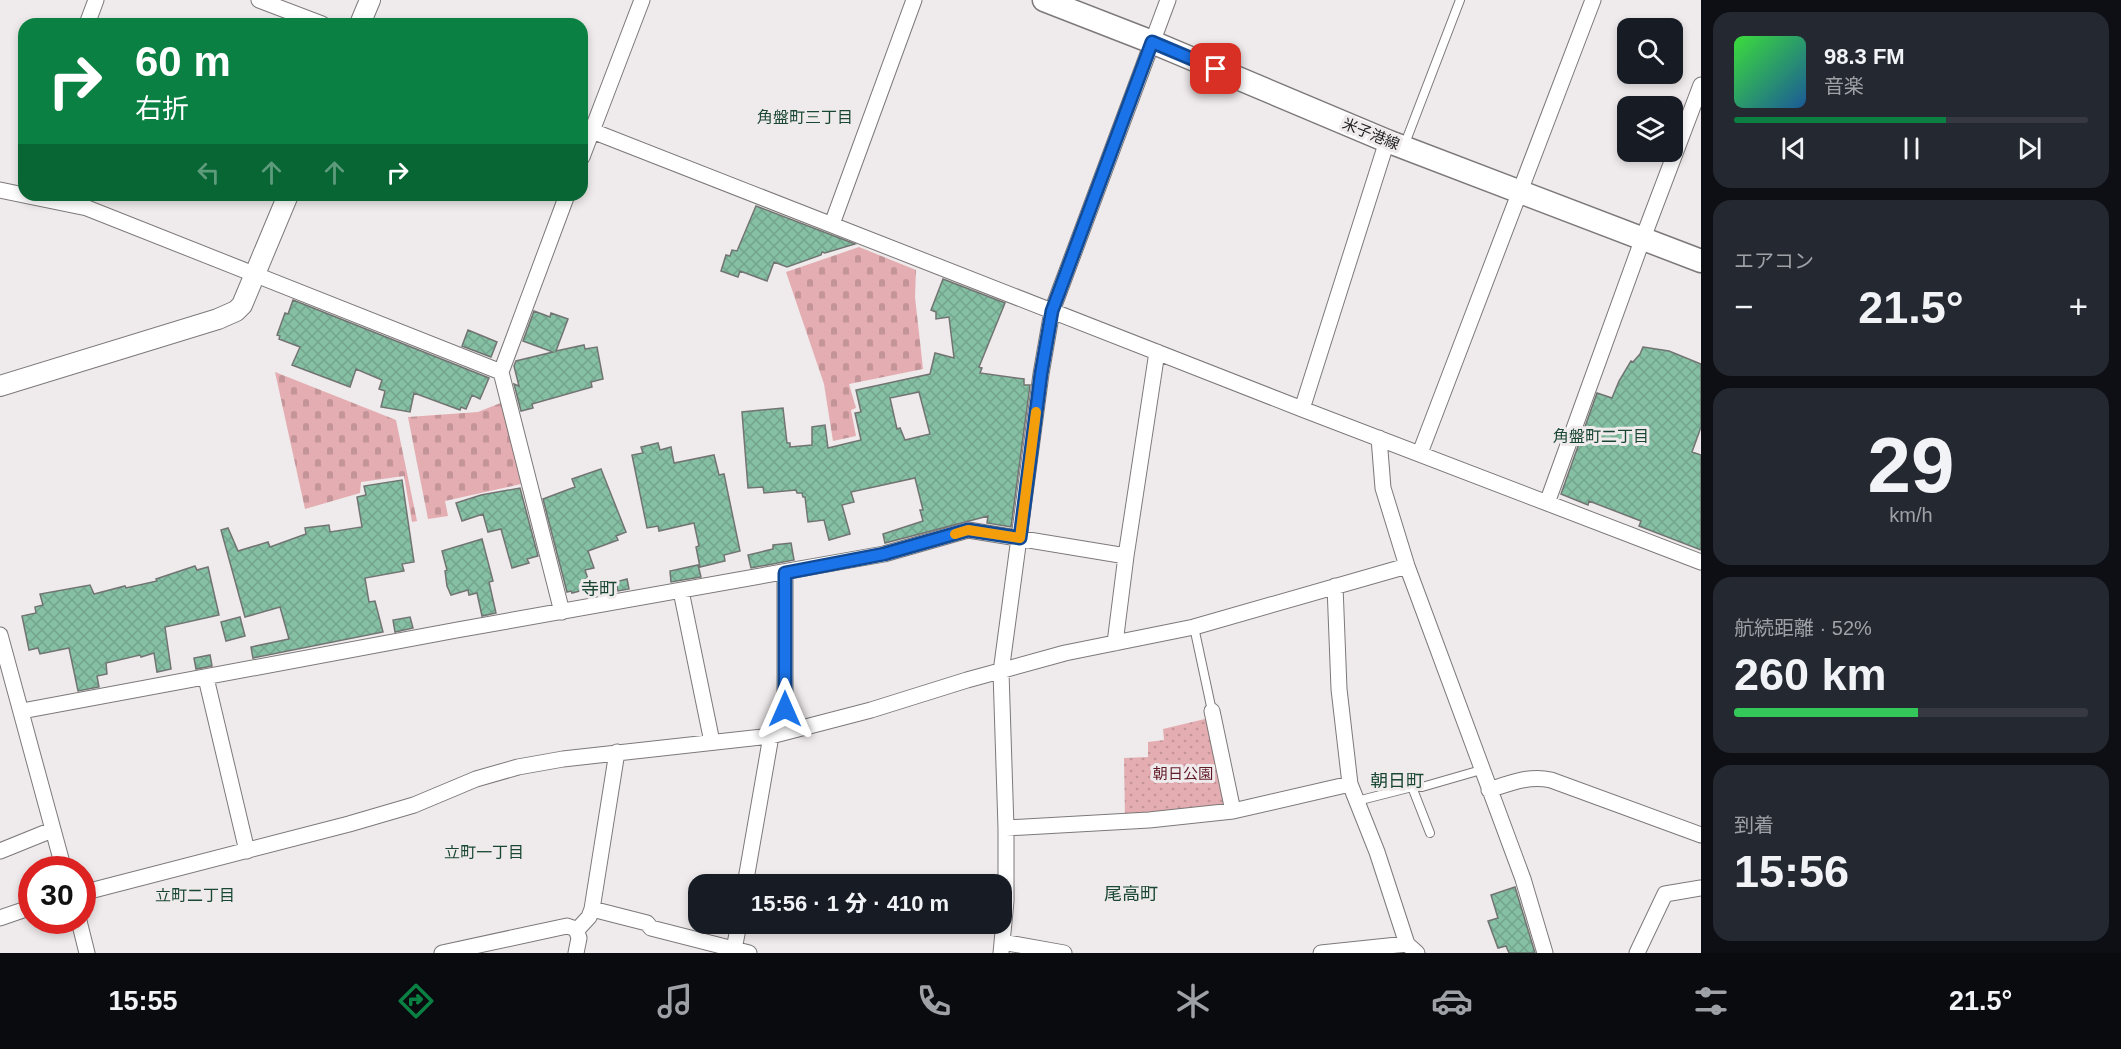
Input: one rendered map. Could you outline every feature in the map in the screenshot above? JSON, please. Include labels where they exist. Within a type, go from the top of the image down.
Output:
[{"type":"main road","name":"米子港線","points":[[1044,0],[1152,42],[1396,144],[1701,261]]},
{"type":"street","points":[[89,18],[96,0]]},
{"type":"street","points":[[259,0],[306,18]]},
{"type":"street","points":[[362,18],[370,0]]},
{"type":"street","points":[[588,127],[642,0]]},
{"type":"street","points":[[832,224],[914,0]]},
{"type":"street","points":[[1064,953],[1001,947],[1006,901],[1006,828],[1000,672],[1041,374],[1052,311],[1168,0]]},
{"type":"street","points":[[1420,453],[1593,0]]},
{"type":"street","points":[[1547,503],[1701,86]]},
{"type":"street","points":[[588,129],[1302,409],[1701,562]]},
{"type":"street","points":[[1302,409],[1396,144]]},
{"type":"street","points":[[0,190],[18,192]]},
{"type":"street","points":[[57,201],[87,208],[501,372]]},
{"type":"street","points":[[0,386],[218,319],[236,310],[242,304],[285,201]]},
{"type":"street","points":[[562,612],[501,372],[565,201]]},
{"type":"street","points":[[1114,643],[1157,352]]},
{"type":"street","points":[[1379,438],[1383,488],[1407,566],[1523,879],[1545,953]]},
{"type":"street","points":[[22,711],[785,573],[884,554],[968,530],[1126,556]]},
{"type":"street","points":[[96,889],[414,805],[476,779],[518,767],[617,752],[778,734],[871,710],[1065,653],[1194,627],[1407,566]]},
{"type":"street","points":[[747,874],[778,734],[785,573]]},
{"type":"street","points":[[1321,953],[1410,950],[1393,897],[1350,784],[1339,689],[1335,586]]},
{"type":"street","points":[[681,591],[712,742]]},
{"type":"street","points":[[0,635],[60,856]]},
{"type":"street","points":[[206,678],[247,851]]},
{"type":"street","points":[[1212,711],[1233,811]]},
{"type":"street","points":[[577,930],[589,917],[592,909],[617,752]]},
{"type":"street","points":[[1489,790],[1524,778],[1538,777],[1701,836]]},
{"type":"street","points":[[1006,828],[1149,820],[1233,811],[1350,784]]},
{"type":"street","points":[[0,851],[52,830]]},
{"type":"street","points":[[1637,953],[1665,894],[1701,888]]},
{"type":"street","points":[[592,909],[647,923],[651,928],[742,951],[740,934]]},
{"type":"street","points":[[0,918],[18,912]]},
{"type":"street","points":[[442,953],[567,926],[577,930]]},
{"type":"street","points":[[576,953],[579,938],[577,930]]},
{"type":"street","points":[[82,934],[87,953]]},
{"type":"lane","points":[[1396,144],[1460,0]]},
{"type":"lane","points":[[1194,627],[1212,711]]},
{"type":"lane","points":[[1357,801],[1412,787],[1422,787],[1481,770]]},
{"type":"lane","points":[[1412,787],[1430,833]]},
{"type":"green space","points":[[859,247],[916,270],[915,297],[923,369],[849,384],[856,408],[851,410],[856,436],[833,441],[824,384],[786,272]]},
{"type":"green space","points":[[275,372],[396,420],[417,521],[412,522],[404,476],[361,482],[360,493],[305,509]]},
{"type":"green space","points":[[503,402],[521,484],[445,501],[448,516],[428,519],[408,417],[478,412]]},
{"type":"green space","name":"朝日公園","points":[[1209,718],[1229,804],[1125,818],[1124,758],[1148,757],[1148,742],[1164,740],[1163,729]]},
{"type":"building","points":[[756,206],[855,244],[822,252],[821,255],[787,267],[774,262],[767,281],[740,271],[738,277],[721,271],[726,255],[730,256],[732,250],[737,251]]},
{"type":"building","points":[[943,279],[1005,303],[979,367],[982,368],[980,373],[1024,379],[1024,385],[1030,385],[1011,527],[987,523],[988,516],[885,543],[883,534],[923,521],[920,510],[923,510],[915,478],[851,492],[854,502],[842,505],[850,534],[829,540],[824,520],[808,522],[805,497],[802,493],[797,493],[796,490],[764,493],[763,487],[748,488],[742,412],[783,408],[787,443],[790,443],[790,447],[812,445],[812,427],[825,425],[828,448],[861,440],[855,413],[861,412],[856,390],[930,374],[935,353],[954,358],[949,317],[936,319],[936,312],[931,310]],"holes":[[[919,392],[930,434],[905,440],[900,428],[897,429],[890,398]]]},
{"type":"building","points":[[293,300],[489,378],[480,399],[472,395],[466,409],[461,407],[460,410],[414,393],[410,412],[381,407],[385,391],[379,389],[382,380],[356,369],[350,387],[292,365],[300,347],[279,339],[280,336],[277,335],[285,313],[288,314]]},
{"type":"building","points":[[534,311],[550,317],[551,313],[568,319],[556,351],[584,345],[585,349],[597,347],[603,379],[591,382],[592,387],[532,404],[533,408],[521,411],[514,384],[519,386],[514,366],[516,361],[553,352],[523,341]]},
{"type":"building","points":[[468,330],[497,342],[491,357],[462,346]]},
{"type":"building","points":[[1643,347],[1669,351],[1701,364],[1701,427],[1692,452],[1701,455],[1701,550],[1639,526],[1641,521],[1589,501],[1588,505],[1561,494],[1597,393],[1612,398],[1631,361],[1633,362],[1640,354]]},
{"type":"building","points":[[658,443],[660,450],[671,447],[674,463],[714,455],[719,475],[724,474],[740,551],[724,555],[725,561],[700,567],[696,547],[699,546],[694,523],[659,531],[658,526],[647,528],[632,455],[643,453],[641,447]]},
{"type":"building","points":[[601,469],[626,532],[616,536],[618,540],[588,551],[594,568],[585,570],[591,588],[572,593],[567,592],[543,499],[575,487],[572,479]]},
{"type":"building","points":[[402,480],[414,562],[402,564],[404,571],[365,578],[369,602],[375,601],[383,632],[253,658],[251,647],[289,639],[280,607],[245,617],[221,530],[228,528],[238,551],[268,542],[270,547],[306,534],[305,528],[329,525],[330,532],[362,527],[357,497],[366,495],[364,486]]},
{"type":"building","points":[[520,488],[538,556],[527,559],[529,563],[512,568],[501,529],[488,532],[483,514],[462,521],[456,503],[481,495]]},
{"type":"building","points":[[482,539],[493,581],[489,582],[496,613],[482,616],[477,593],[469,595],[468,590],[451,595],[447,586],[445,571],[447,570],[442,551]]},
{"type":"building","points":[[791,543],[794,560],[751,568],[748,555],[773,549],[773,545]]},
{"type":"building","points":[[698,565],[701,577],[671,582],[670,571]]},
{"type":"building","points":[[195,566],[197,570],[208,567],[219,615],[165,627],[171,669],[157,672],[154,653],[106,663],[107,674],[97,676],[99,687],[78,691],[69,648],[40,654],[38,648],[29,650],[22,616],[36,613],[35,607],[43,605],[40,594],[90,585],[94,594],[157,581],[156,579]]},
{"type":"building","points":[[627,579],[629,589],[618,591],[616,582]]},
{"type":"building","points":[[240,617],[245,636],[226,641],[221,622]]},
{"type":"building","points":[[410,617],[413,628],[395,632],[393,620]]},
{"type":"building","points":[[210,655],[212,666],[196,669],[194,658]]},
{"type":"building","points":[[1515,887],[1535,953],[1509,953],[1506,946],[1498,948],[1488,921],[1498,918],[1491,895]]},
{"type":"slow traffic","points":[[955,534],[968,530],[1020,538],[1036,412]]},
{"type":"district","name":"角盤町三丁目","points":[[805,117]]},
{"type":"district","name":"角盤町二丁目","points":[[1601,436]]},
{"type":"district","name":"寺町","points":[[599,589]]},
{"type":"district","name":"朝日町","points":[[1397,781]]},
{"type":"district","name":"立町一丁目","points":[[484,852]]},
{"type":"district","name":"尾高町","points":[[1131,894]]},
{"type":"district","name":"立町二丁目","points":[[195,895]]},
{"type":"route","points":[[785,709],[785,573],[884,554],[968,530],[1020,538],[1041,374],[1052,311],[1152,42],[1216,69]]}]
